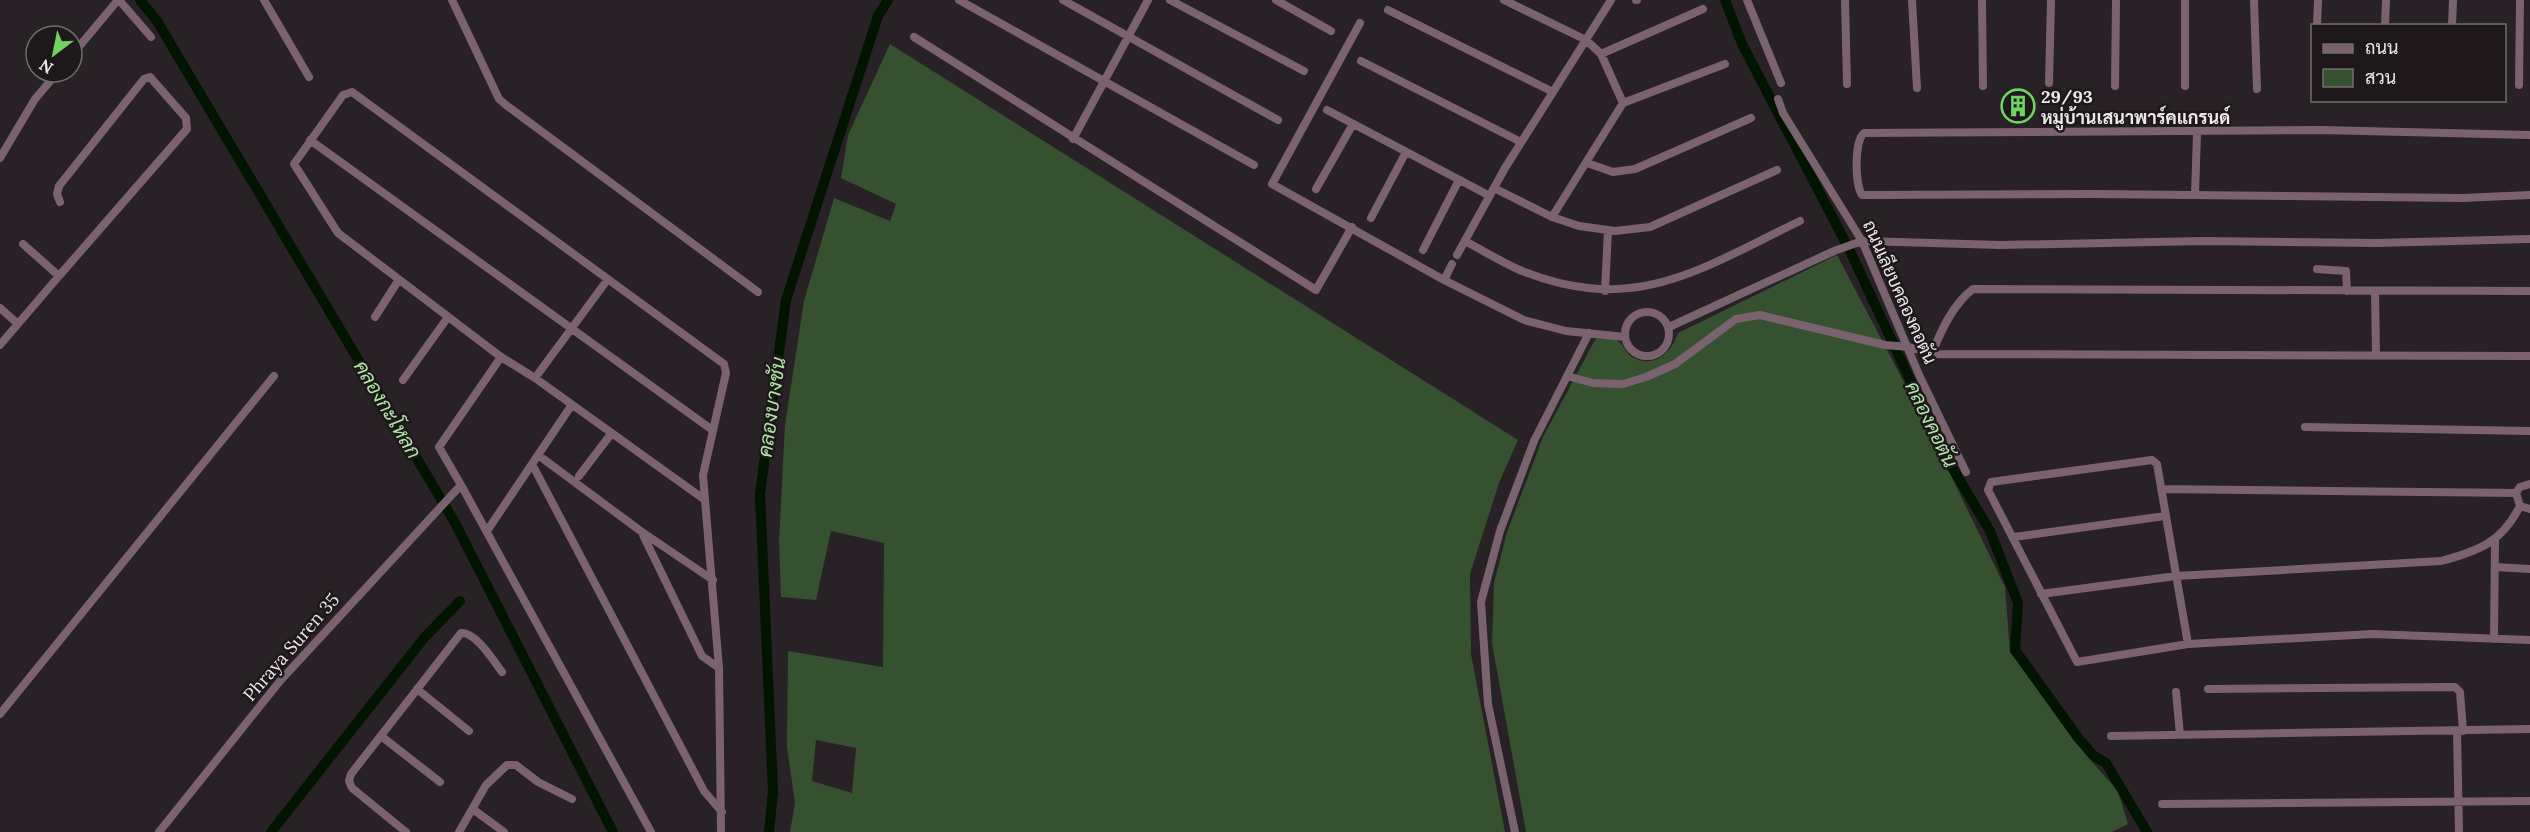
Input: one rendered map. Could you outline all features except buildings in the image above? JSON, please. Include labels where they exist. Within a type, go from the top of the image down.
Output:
[{"type":"street","points":[[84,41],[118,0],[151,37]]},
{"type":"street","points":[[264,0],[309,77]]},
{"type":"street","points":[[452,0],[499,99],[758,292]]},
{"type":"street","points":[[959,0],[1254,165]]},
{"type":"street","points":[[1063,0],[1278,120]]},
{"type":"street","points":[[1073,139],[1148,0]]},
{"type":"street","points":[[1170,0],[1304,71]]},
{"type":"street","points":[[1276,0],[1331,31]]},
{"type":"street","points":[[1504,0],[1586,40],[1600,54],[1623,103]]},
{"type":"street","points":[[1457,255],[1521,142],[1611,0]]},
{"type":"street","points":[[1747,0],[1781,83]]},
{"type":"street","points":[[1845,0],[1847,84]]},
{"type":"street","points":[[1912,0],[1917,88]]},
{"type":"street","points":[[1982,0],[1983,86]]},
{"type":"street","points":[[2049,83],[2051,0]]},
{"type":"street","points":[[2115,86],[2116,0]]},
{"type":"street","points":[[2185,0],[2186,86]]},
{"type":"street","points":[[2254,0],[2257,89]]},
{"type":"street","points":[[2317,24],[2318,0]]},
{"type":"street","points":[[2385,24],[2386,0]]},
{"type":"street","points":[[2452,24],[2453,0]]},
{"type":"street","points":[[2518,85],[2520,0]]},
{"type":"street","points":[[1600,54],[1703,9]]},
{"type":"street","points":[[1388,10],[1553,92]]},
{"type":"street","points":[[1360,24],[1272,184],[1444,280],[1524,320],[1566,331],[1625,337]]},
{"type":"street","points":[[914,38],[1316,290],[1352,227]]},
{"type":"street","points":[[1361,61],[1521,142]]},
{"type":"street","points":[[1552,217],[1623,103],[1725,64]]},
{"type":"street","points":[[0,345],[187,129],[186,118],[150,77],[144,79],[59,186],[57,194],[60,202]]},
{"type":"street","points":[[0,158],[35,99],[48,84]]},
{"type":"street","points":[[705,500],[535,378],[501,357],[338,233],[294,164],[343,95],[352,92],[724,364],[726,373],[711,429],[703,475],[719,668],[721,832]]},
{"type":"street","name":"ถนนเลียบคลองคอตัน","points":[[1778,99],[1783,112],[1859,243],[1905,347],[1966,472]]},
{"type":"street","points":[[1327,110],[1459,180],[1552,217],[1579,226],[1608,230],[1650,227],[1777,170]]},
{"type":"street","points":[[1587,163],[1613,172],[1635,169],[1751,118]]},
{"type":"street","points":[[1316,189],[1353,124]]},
{"type":"street","points":[[2530,135],[2321,130],[2198,133],[2049,130],[1864,133],[1858,141],[1857,167],[1859,191],[1862,195],[2462,198],[2530,195]]},
{"type":"street","points":[[2195,195],[2198,133]]},
{"type":"street","points":[[310,140],[711,429]]},
{"type":"street","points":[[1371,219],[1406,152]]},
{"type":"street","points":[[1423,249],[1459,180]]},
{"type":"street","points":[[1465,241],[1523,271],[1605,291],[1636,290],[1683,277],[1800,221]]},
{"type":"street","points":[[1605,291],[1608,230]]},
{"type":"street","points":[[1669,327],[1834,251],[1859,243],[2001,245],[2203,241],[2376,243],[2530,239]]},
{"type":"street","points":[[23,244],[59,276]]},
{"type":"street","points":[[1444,280],[1452,264]]},
{"type":"street","points":[[2317,269],[2346,271],[2347,291]]},
{"type":"street","points":[[535,378],[608,279]]},
{"type":"street","points":[[375,317],[399,281]]},
{"type":"street","points":[[1932,354],[1940,332],[1959,302],[1973,289],[2530,291]]},
{"type":"street","points":[[2375,291],[2376,356]]},
{"type":"street","points":[[0,308],[18,324]]},
{"type":"street","points":[[1647,312],[1664,319],[1669,327],[1666,345],[1663,350],[1653,356],[1641,355],[1630,348],[1625,337],[1630,320],[1647,312]]},
{"type":"street","points":[[1567,376],[1593,383],[1613,384],[1646,377],[1676,364],[1736,319],[1760,315],[1932,354],[2530,356]]},
{"type":"street","points":[[403,380],[448,317]]},
{"type":"street","points":[[1515,832],[1488,704],[1481,602],[1500,531],[1534,441],[1588,333]]},
{"type":"street","points":[[501,357],[440,447],[458,488],[487,531],[651,832]]},
{"type":"street","points":[[0,714],[274,376]]},
{"type":"street","points":[[487,531],[572,406]]},
{"type":"street","points":[[2305,427],[2530,431]]},
{"type":"street","points":[[579,476],[611,434]]},
{"type":"street","points":[[538,455],[642,532],[713,580]]},
{"type":"street","points":[[2188,644],[2157,464],[2147,459],[1991,482],[1988,490],[2077,662],[2188,644],[2372,634],[2530,640]]},
{"type":"street","points":[[532,464],[704,791],[722,812]]},
{"type":"street","points":[[2516,493],[2520,487],[2530,484]]},
{"type":"street","name":"Phraya Suren 35","points":[[159,832],[280,681],[458,488]]},
{"type":"street","points":[[2161,489],[2516,493]]},
{"type":"street","points":[[2042,594],[2176,576],[2441,561],[2469,554],[2495,540],[2512,524],[2520,506],[2516,493]]},
{"type":"street","points":[[2520,506],[2530,509]]},
{"type":"street","points":[[2014,537],[2165,516]]},
{"type":"street","points":[[642,532],[702,656],[719,668]]},
{"type":"street","points":[[2494,639],[2495,540]]},
{"type":"street","points":[[2495,567],[2530,568]]},
{"type":"street","points":[[406,832],[350,785],[351,774],[463,632],[474,638],[502,672]]},
{"type":"street","points":[[2208,689],[2455,687],[2460,692],[2459,832]]},
{"type":"street","points":[[417,689],[470,731]]},
{"type":"street","points":[[2176,692],[2180,735]]},
{"type":"street","points":[[2111,736],[2530,729]]},
{"type":"street","points":[[381,736],[440,782]]},
{"type":"street","points":[[459,832],[474,810],[490,778],[509,764],[516,765],[538,782],[572,799]]},
{"type":"street","points":[[2162,804],[2530,801]]},
{"type":"street","points":[[474,810],[504,832]]},
{"type":"green space","points":[[890,44],[1518,440],[1499,483],[1470,574],[1471,654],[1505,832],[790,832],[795,803],[787,747],[788,651],[883,667],[884,543],[831,531],[816,600],[781,597],[779,541],[785,425],[804,301],[834,198],[890,221],[896,204],[841,178],[848,135]],"holes":[[[816,740],[856,748],[852,793],[812,781]]]},
{"type":"green space","points":[[1837,255],[1926,424],[2005,587],[2010,652],[2086,755],[2118,791],[2128,824],[2112,832],[1526,832],[1492,643],[1494,583],[1507,532],[1543,437],[1597,336],[1618,341],[1632,357],[1640,360],[1655,360],[1666,353],[1678,333]]},
{"type":"waterway","name":"คลองกะโหลก","points":[[140,0],[157,21],[454,521],[613,832]]},
{"type":"waterway","name":"คลองบางชัน","points":[[769,832],[773,792],[760,494],[786,300],[878,16],[888,0]]},
{"type":"waterway","name":"คลองคอตัน","points":[[1725,0],[1742,44],[1850,251],[1947,459],[1990,531],[2018,603],[2015,650],[2079,739],[2093,755],[2106,763],[2147,832]]},
{"type":"waterway","points":[[271,832],[424,638],[460,601]]},
{"type":"place","name":"29/93 หมู่บ้านเสนาพาร์คแกรนด์","points":[[2018,106]]}]
